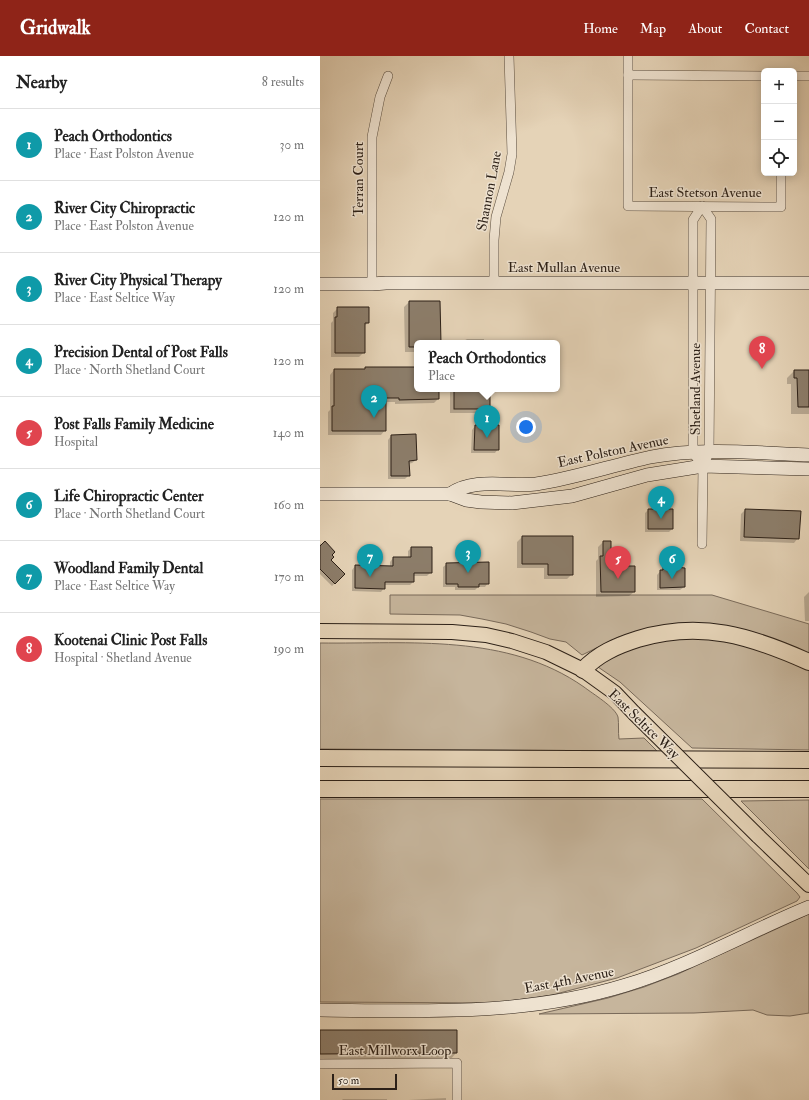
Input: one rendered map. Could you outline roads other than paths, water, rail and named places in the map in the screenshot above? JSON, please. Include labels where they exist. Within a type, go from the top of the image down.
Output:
[{"type":"highway","points":[[582,670],[600,655],[625,643],[663,633],[688,630],[711,631],[735,635],[776,647],[809,662]]},
{"type":"highway","points":[[320,758],[809,760]]},
{"type":"highway","points":[[320,789],[809,789]]},
{"type":"main road","name":"East Seltice Way","points":[[320,631],[452,632],[486,635],[527,645],[560,658],[582,670],[615,693],[809,885]]},
{"type":"street","name":"Shannon Lane","points":[[494,283],[494,240],[496,217],[509,172],[512,154],[508,56]]},
{"type":"street","points":[[628,56],[628,75],[761,76]]},
{"type":"street","name":"East Stetson Avenue","points":[[628,75],[628,206],[781,207],[781,176]]},
{"type":"street","name":"Terran Court","points":[[372,284],[372,137],[380,97],[388,76]]},
{"type":"street","points":[[797,76],[809,76]]},
{"type":"street","name":"Shetland Avenue","points":[[702,206],[711,219],[710,283],[709,453],[703,466],[693,453],[693,220],[702,206]]},
{"type":"street","name":"East Mullan Avenue","points":[[320,284],[809,283]]},
{"type":"street","name":"East Polston Avenue","points":[[450,494],[463,487],[478,485],[534,484],[572,478],[652,457],[693,453],[809,455]]},
{"type":"street","points":[[702,544],[703,466]]},
{"type":"street","name":"East Polston Avenue","points":[[320,494],[450,494],[466,500],[512,503],[572,496],[647,475],[703,466],[809,469]]},
{"type":"street","name":"East 4th Avenue","points":[[320,1010],[490,1010],[563,1000],[626,985],[666,971],[809,907]]},
{"type":"street","name":"East Millworx Loop","points":[[320,1064],[457,1063],[457,1100]]},
{"type":"place","name":"Kootenai Clinic Post Falls","points":[[762,369]]},
{"type":"place","name":"River City Chiropractic","points":[[374,418]]},
{"type":"place","name":"Peach Orthodontics","points":[[487,438]]},
{"type":"place","name":"Precision Dental of Post Falls","points":[[661,519]]},
{"type":"place","name":"River City Physical Therapy","points":[[468,573]]},
{"type":"place","name":"Woodland Family Dental","points":[[370,577]]},
{"type":"place","name":"Post Falls Family Medicine","points":[[618,579]]},
{"type":"place","name":"Life Chiropractic Center","points":[[672,579]]}]
